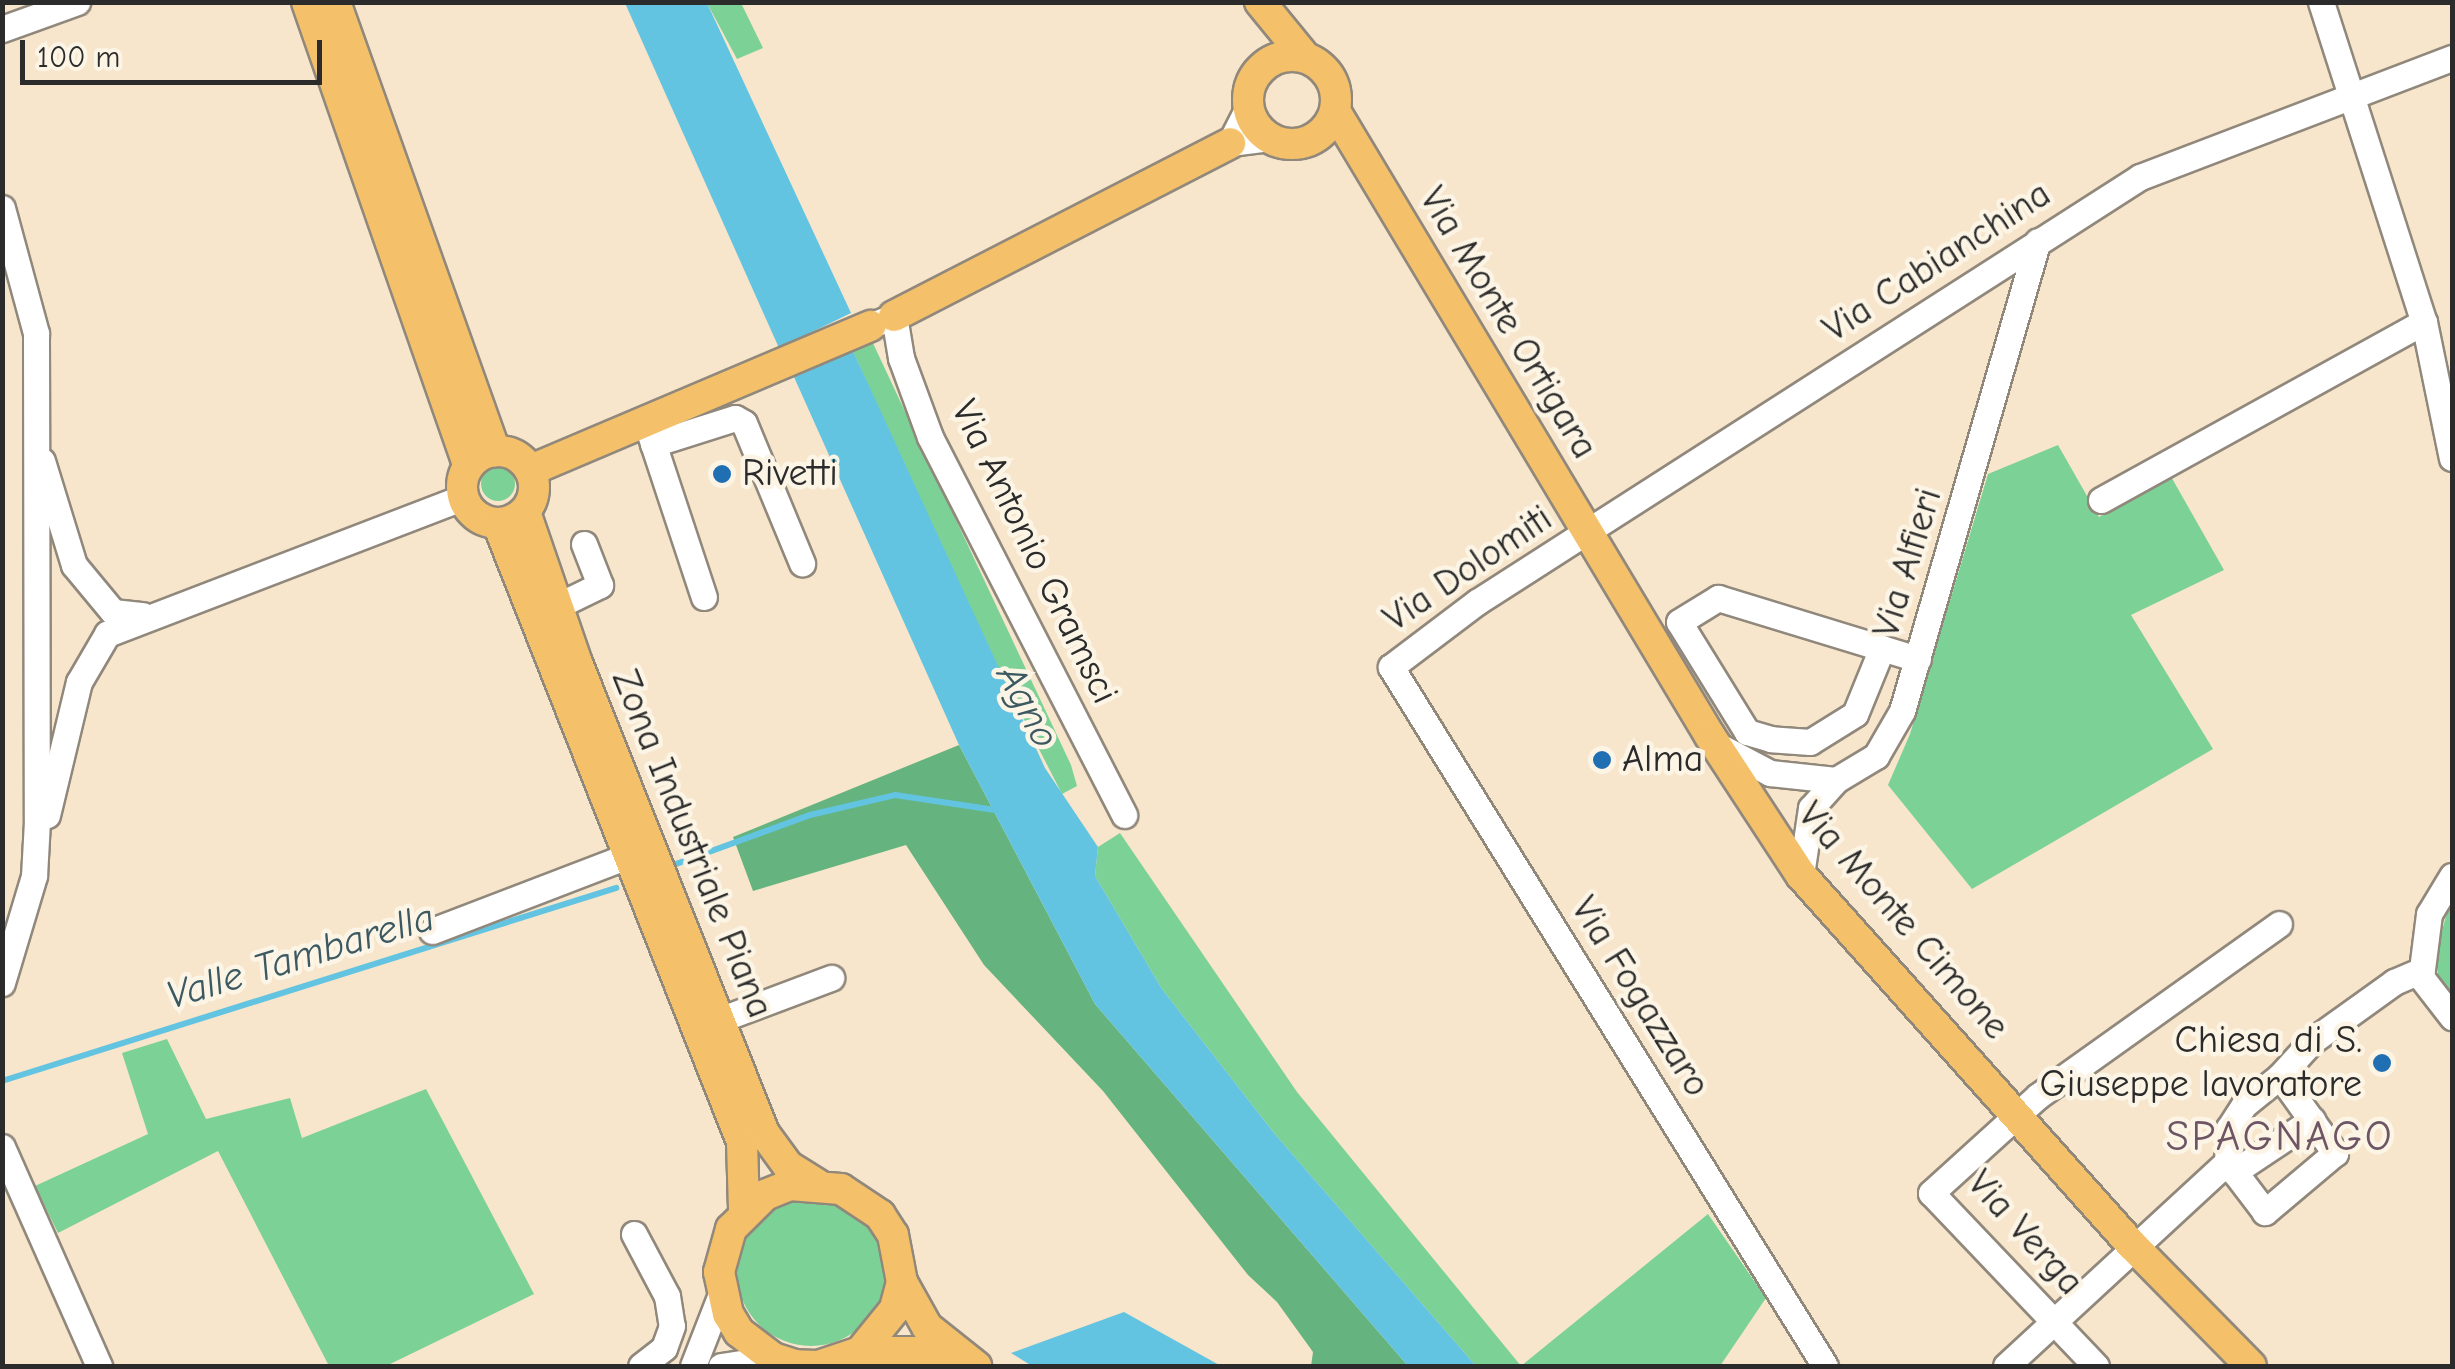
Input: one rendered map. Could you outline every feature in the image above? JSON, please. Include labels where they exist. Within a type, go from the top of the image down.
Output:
[{"type":"main road","points":[[307,2],[482,458]]},
{"type":"main road","points":[[335,2],[482,458],[463,497],[475,515],[512,518]]},
{"type":"main road","points":[[1260,2],[1277,30],[1331,78],[1335,112],[1317,136],[1293,144],[1268,138],[1248,108],[1250,85],[1277,30]]},
{"type":"main road","points":[[1263,65],[1283,56],[1304,57]]},
{"type":"main road","name":"Via Monte Ortigara","points":[[1335,112],[1588,533]]},
{"type":"main road","points":[[1317,136],[1360,154]]},
{"type":"main road","points":[[482,458],[514,454],[531,470],[650,434],[752,380],[883,321],[1230,143]]},
{"type":"main road","name":"Zona Industriale Piana","points":[[512,518],[535,490],[531,470]]},
{"type":"main road","name":"Zona Industriale Piana","points":[[512,518],[558,606],[774,1150],[817,1184],[862,1199],[880,1215],[900,1258],[902,1282],[927,1327],[975,1366]]},
{"type":"main road","name":"Zona Industriale Piana","points":[[512,518],[630,855],[742,1142],[744,1212],[722,1250],[721,1294]]},
{"type":"main road","name":"Via Monte Cimone","points":[[1588,533],[1801,875],[2022,1116],[2133,1246],[2250,1366]]},
{"type":"main road","points":[[744,1212],[765,1195],[817,1184]]},
{"type":"main road","points":[[860,1352],[896,1309],[902,1282]]},
{"type":"main road","points":[[721,1294],[739,1332],[773,1358],[818,1366],[860,1352],[912,1352],[975,1366]]},
{"type":"street","points":[[2,29],[77,2]]},
{"type":"street","points":[[2320,2],[2346,95],[2371,148],[2424,322],[2442,355],[2452,458]]},
{"type":"street","name":"Via Cabianchina","points":[[1588,533],[2140,177],[2346,95],[2452,58]]},
{"type":"street","points":[[1230,143],[1248,108]]},
{"type":"street","points":[[1230,143],[1268,138]]},
{"type":"street","points":[[2,208],[36,333],[34,876]]},
{"type":"street","name":"Via Alfieri","points":[[1811,808],[1836,780],[1876,756],[1902,711],[2038,240]]},
{"type":"street","name":"Via Antonio Gramsci","points":[[883,321],[930,437],[1124,815]]},
{"type":"street","points":[[2101,500],[2424,322]]},
{"type":"street","points":[[704,597],[650,434],[735,418],[744,424],[802,563]]},
{"type":"street","points":[[34,438],[74,565],[112,612],[150,616]]},
{"type":"street","points":[[2,983],[34,876],[79,682],[107,634],[463,497]]},
{"type":"street","name":"Via Dolomiti","points":[[1391,667],[1477,602],[1588,533]]},
{"type":"street","points":[[558,606],[600,585],[584,544]]},
{"type":"street","points":[[1882,648],[1855,714],[1810,742],[1771,739],[1747,732],[1679,622],[1718,598],[1882,648],[1918,659]]},
{"type":"street","name":"Via Fogazzaro","points":[[1391,667],[1826,1366]]},
{"type":"street","points":[[1715,742],[1745,762],[1784,774],[1836,780]]},
{"type":"street","points":[[1761,816],[1784,774]]},
{"type":"street","points":[[1761,816],[1811,808],[1801,875]]},
{"type":"street","points":[[432,930],[630,855]]},
{"type":"street","points":[[2452,876],[2429,914],[2422,970],[2452,1017]]},
{"type":"street","points":[[2022,1116],[2038,1096],[2278,924]]},
{"type":"street","points":[[2280,1076],[2335,1152],[2265,1212],[2230,1167],[2229,1128],[2244,1105],[2280,1076],[2312,1041],[2394,982],[2422,970]]},
{"type":"street","points":[[720,1020],[831,978]]},
{"type":"street","name":"Via Verga","points":[[2022,1116],[1932,1193],[2096,1366]]},
{"type":"street","points":[[2006,1366],[2133,1246],[2230,1167],[2312,1120]]},
{"type":"street","points":[[2,1147],[99,1366]]},
{"type":"street","points":[[634,1234],[667,1296],[672,1326],[664,1348],[641,1366]]},
{"type":"street","points":[[693,1366],[721,1294]]},
{"type":"street","points":[[721,1366],[773,1358]]},
{"type":"green space","points":[[707,3],[741,3],[763,48],[737,59]]},
{"type":"green space","points":[[871,339],[1071,765],[1077,786],[1062,794],[972,618],[853,351]]},
{"type":"green space","points":[[2058,445],[2099,517],[2142,492],[2141,480],[2165,466],[2224,570],[2131,615],[2213,749],[1972,889],[1888,785],[1910,734],[1988,474]]},
{"type":"green space","points":[[498,467],[510,472],[515,484],[510,496],[498,501],[486,496],[481,484],[486,472]]},
{"type":"green space","points":[[959,745],[1095,1004],[1408,1366],[1311,1366],[1313,1352],[1277,1302],[1248,1275],[1103,1091],[984,965],[906,845],[753,891],[733,837]]},
{"type":"green space","points":[[1120,833],[1297,1092],[1521,1366],[1476,1366],[1274,1133],[1162,989],[1095,876],[1098,847]]},
{"type":"green space","points":[[2452,894],[2452,996],[2438,975],[2436,953]]},
{"type":"green space","points":[[167,1039],[206,1119],[290,1098],[302,1138],[426,1089],[534,1294],[386,1366],[329,1366],[218,1151],[58,1233],[35,1186],[148,1134],[122,1053]]},
{"type":"green space","points":[[811,1198],[839,1204],[863,1220],[879,1244],[885,1272],[879,1300],[863,1324],[839,1340],[811,1346],[783,1340],[759,1324],[743,1300],[737,1272],[743,1244],[759,1220],[783,1204]]},
{"type":"green space","points":[[1708,1214],[1766,1298],[1720,1366],[1521,1366]]},
{"type":"water","points":[[625,3],[707,3],[851,313],[779,348]]},
{"type":"water","points":[[853,351],[1045,768],[1098,847],[1095,876],[1162,989],[1274,1133],[1476,1366],[1408,1366],[1095,1004],[959,745],[794,377]]},
{"type":"water","points":[[1124,1312],[1221,1366],[1032,1366],[1011,1353]]},
{"type":"waterway","name":"Valle Tambarella","points":[[676,864],[810,815],[895,795],[1002,811]]},
{"type":"waterway","name":"Valle Tambarella","points":[[2,1081],[616,888]]},
{"type":"place","name":"Rivetti","points":[[722,474]]},
{"type":"place","name":"Alma","points":[[1602,760]]},
{"type":"place","name":"Chiesa di S. Giuseppe lavoratore","points":[[2382,1063]]},
{"type":"district","name":"SPAGNAGO","points":[[2280,1137]]},
{"type":"water label","name":"Agno","points":[[1028,706]]}]
